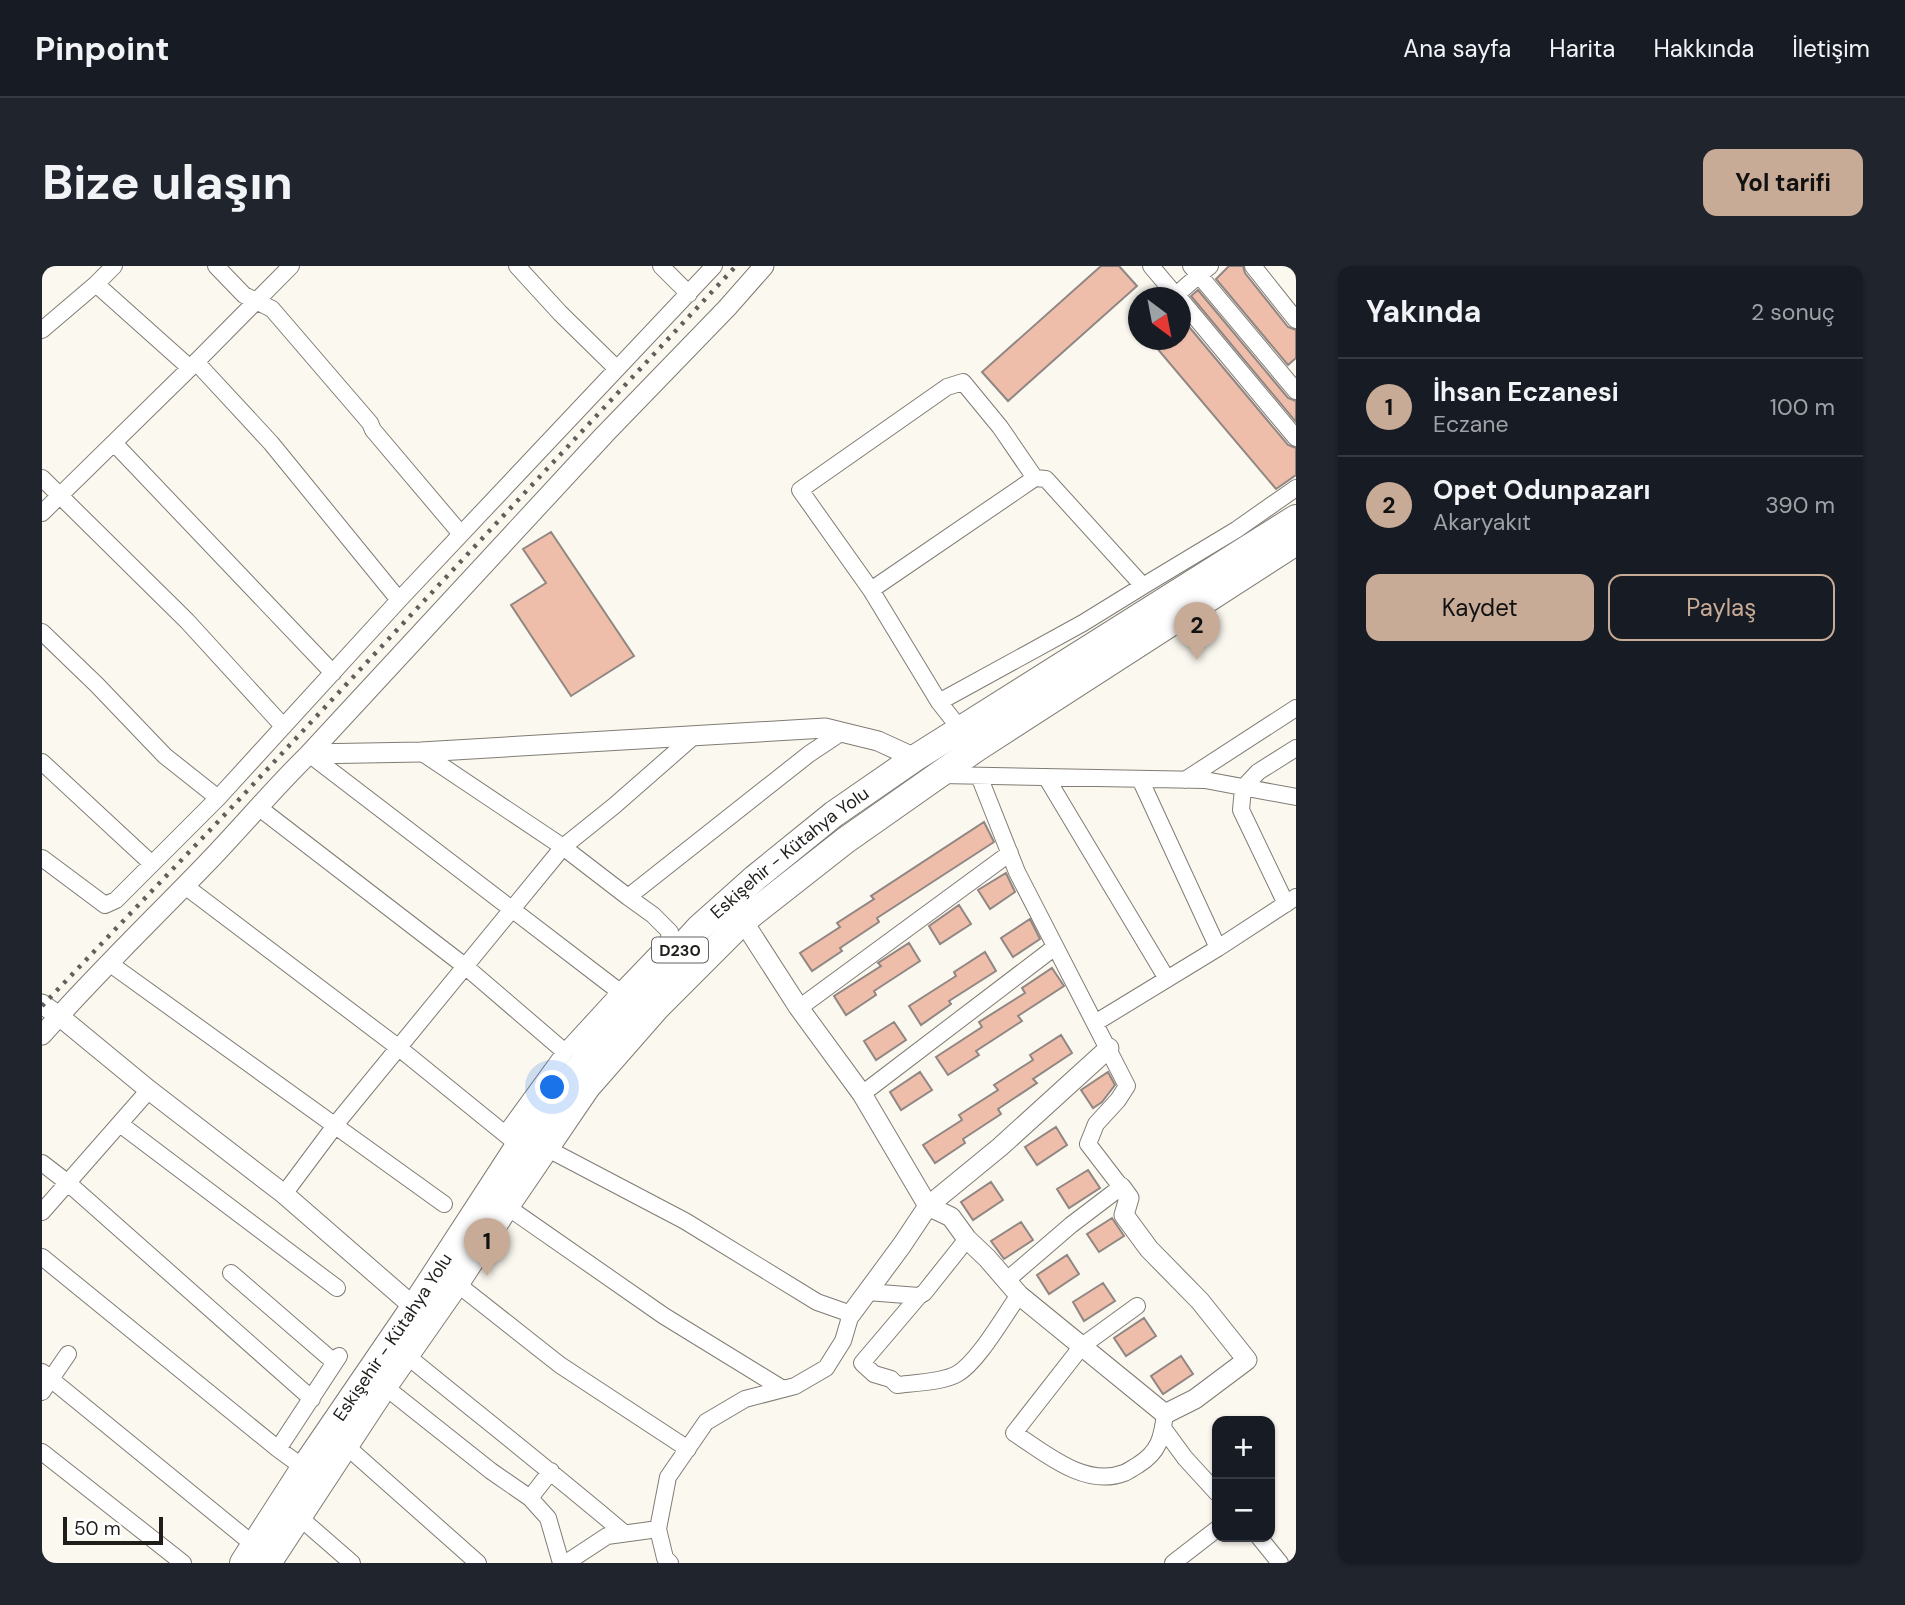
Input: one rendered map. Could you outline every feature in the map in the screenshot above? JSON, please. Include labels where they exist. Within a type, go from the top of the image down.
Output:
[{"type":"highway","name":"Eskişehir - Kütahya Yolu","points":[[255,1557],[298,1517],[406,1355],[423,1311],[514,1142],[624,1010],[699,929],[755,878],[834,814],[915,758],[1296,518]]},
{"type":"highway","name":"Eskişehir - Kütahya Yolu","points":[[255,1557],[304,1468],[423,1311],[456,1283],[596,1077],[657,1007],[743,921],[846,840],[977,748],[1296,542]]},
{"type":"street","points":[[42,330],[114,266]]},
{"type":"street","points":[[216,266],[244,295],[272,309],[461,534]]},
{"type":"street","points":[[42,513],[291,266]]},
{"type":"street","points":[[517,266],[616,368]]},
{"type":"street","points":[[661,266],[689,294]]},
{"type":"street","points":[[42,858],[105,905],[116,900],[218,798],[461,534],[714,266]]},
{"type":"street","points":[[42,1035],[309,754],[764,266]]},
{"type":"street","points":[[1151,266],[1169,287]]},
{"type":"street","points":[[1253,266],[1296,320]]},
{"type":"street","points":[[1186,287],[1200,269],[1293,382]]},
{"type":"street","points":[[96,284],[193,365],[271,443],[400,600]]},
{"type":"street","points":[[1191,313],[1296,438]]},
{"type":"street","points":[[961,730],[939,702],[871,590],[800,490],[947,387],[963,382],[1000,427],[1035,478]]},
{"type":"street","points":[[114,443],[333,673]]},
{"type":"street","points":[[42,478],[187,621],[283,726]]},
{"type":"street","points":[[871,590],[1035,478],[1046,479],[1143,586]]},
{"type":"street","points":[[939,702],[1083,623],[1236,530],[1296,488]]},
{"type":"street","points":[[42,632],[165,756],[218,798]]},
{"type":"street","points":[[1185,780],[1296,708]]},
{"type":"street","points":[[309,754],[421,752],[825,728],[878,741],[915,758]]},
{"type":"street","points":[[628,897],[809,754],[842,732]]},
{"type":"street","points":[[284,1194],[398,1048],[564,847],[694,736]]},
{"type":"street","points":[[1096,1023],[1291,900],[1241,810],[1243,788],[1258,772],[1296,748]]},
{"type":"street","points":[[421,752],[564,847],[653,915],[670,932],[668,943],[565,1052],[509,1129],[514,1142]]},
{"type":"street","points":[[309,754],[620,992]]},
{"type":"street","points":[[42,762],[152,864]]},
{"type":"street","points":[[938,775],[1205,780],[1296,797]]},
{"type":"street","points":[[979,776],[1017,872],[1127,1086],[1097,1124],[1088,1144],[1129,1198],[1124,1215],[1136,1233],[1199,1301],[1247,1360],[1164,1421],[1162,1438],[1149,1458],[1123,1474],[1101,1477],[1078,1472],[1014,1433],[1082,1346],[1137,1306]]},
{"type":"street","points":[[1046,777],[1167,979]]},
{"type":"street","points":[[1140,779],[1218,948]]},
{"type":"street","points":[[258,807],[466,967],[565,1052]]},
{"type":"street","points":[[799,1008],[1010,853]]},
{"type":"street","points":[[185,886],[398,1048],[514,1142]]},
{"type":"street","points":[[743,921],[799,1008],[862,1094],[928,1206],[951,1217],[967,1239],[1013,1288],[1164,1421],[1185,1458],[1212,1488]]},
{"type":"street","points":[[862,1094],[1055,947]]},
{"type":"street","points":[[109,963],[444,1204]]},
{"type":"street","points":[[42,1004],[284,1194],[423,1311]]},
{"type":"street","points":[[670,1563],[665,1558],[658,1529],[668,1477],[706,1422],[745,1399],[795,1385],[826,1368],[843,1341],[851,1314],[928,1206],[1000,1147],[1109,1048]]},
{"type":"street","points":[[42,1212],[149,1090]]},
{"type":"street","points":[[120,1124],[337,1288]]},
{"type":"street","points":[[546,1148],[685,1221],[817,1303],[851,1314]]},
{"type":"street","points":[[42,1163],[312,1399]]},
{"type":"street","points":[[967,1239],[862,1363],[874,1374],[891,1379],[897,1385],[949,1377],[958,1373],[978,1355],[1013,1288],[1071,1225],[1121,1187]]},
{"type":"street","points":[[506,1206],[664,1316],[783,1389]]},
{"type":"street","points":[[42,1257],[304,1468]]},
{"type":"street","points":[[231,1273],[337,1359],[278,1449]]},
{"type":"street","points":[[456,1283],[560,1365],[688,1449]]},
{"type":"street","points":[[867,1292],[919,1296]]},
{"type":"street","points":[[68,1354],[45,1381],[255,1557]]},
{"type":"street","points":[[406,1355],[624,1533]]},
{"type":"street","points":[[384,1386],[530,1499],[548,1518],[563,1563],[607,1536],[658,1529]]},
{"type":"street","points":[[345,1445],[478,1563]]},
{"type":"street","points":[[42,1452],[183,1563]]},
{"type":"street","points":[[530,1499],[551,1471]]},
{"type":"street","points":[[298,1517],[352,1563]]},
{"type":"street","points":[[1173,1563],[1212,1533]]},
{"type":"street","points":[[1263,1542],[1279,1563]]},
{"type":"building","points":[[1101,266],[1119,266],[1137,286],[1128,287],[1128,294],[1008,401],[982,372]]},
{"type":"building","points":[[1229,266],[1243,266],[1245,273],[1288,327],[1296,330],[1296,358],[1288,365],[1216,279]]},
{"type":"building","points":[[1198,290],[1288,398],[1296,401],[1296,422],[1191,296]]},
{"type":"building","points":[[1191,329],[1288,445],[1296,448],[1296,475],[1276,489],[1158,350],[1191,350]]},
{"type":"building","points":[[551,532],[634,656],[571,696],[511,605],[546,583],[523,549]]},
{"type":"building","points":[[984,822],[994,842],[877,918],[879,922],[812,971],[800,953],[840,927],[837,923],[874,899],[871,896]]},
{"type":"building","points":[[1006,873],[1015,892],[990,909],[978,890]]},
{"type":"building","points":[[959,905],[971,924],[940,944],[929,926]]},
{"type":"building","points":[[1030,919],[1040,939],[1013,957],[1001,938]]},
{"type":"building","points":[[909,943],[920,961],[874,991],[876,995],[846,1015],[834,996],[881,966],[878,963]]},
{"type":"building","points":[[985,952],[996,971],[949,1001],[951,1004],[921,1025],[909,1006],[956,976],[954,972]]},
{"type":"building","points":[[1052,968],[1064,986],[1018,1016],[1022,1021],[976,1051],[979,1055],[948,1075],[936,1057],[982,1027],[979,1022],[1025,993],[1022,988]]},
{"type":"building","points":[[894,1022],[906,1040],[876,1060],[864,1041]]},
{"type":"building","points":[[1061,1035],[1072,1053],[1033,1079],[1037,1083],[998,1109],[1001,1114],[963,1139],[965,1143],[935,1163],[923,1145],[962,1120],[959,1115],[998,1090],[994,1085],[1033,1060],[1030,1055]]},
{"type":"building","points":[[920,1072],[932,1090],[901,1110],[890,1092]]},
{"type":"building","points":[[1108,1072],[1115,1085],[1102,1102],[1093,1108],[1081,1090]]},
{"type":"building","points":[[1056,1127],[1067,1145],[1037,1165],[1025,1147]]},
{"type":"building","points":[[1088,1170],[1100,1188],[1069,1208],[1057,1189]]},
{"type":"building","points":[[991,1182],[1003,1200],[973,1220],[961,1202]]},
{"type":"building","points":[[1112,1218],[1124,1236],[1099,1252],[1087,1234]]},
{"type":"building","points":[[1021,1222],[1033,1240],[1004,1259],[991,1241]]},
{"type":"building","points":[[1067,1255],[1079,1274],[1049,1294],[1037,1275]]},
{"type":"building","points":[[1103,1283],[1115,1301],[1084,1321],[1073,1302]]},
{"type":"building","points":[[1144,1318],[1156,1336],[1126,1356],[1114,1338]]},
{"type":"building","points":[[1181,1356],[1193,1374],[1163,1394],[1151,1376]]},
{"type":"railway","points":[[42,1006],[233,806],[736,266]]},
{"type":"place","name":"Opet Odunpazarı","points":[[1197,660]]},
{"type":"place","name":"İhsan Eczanesi","points":[[487,1276]]}]
